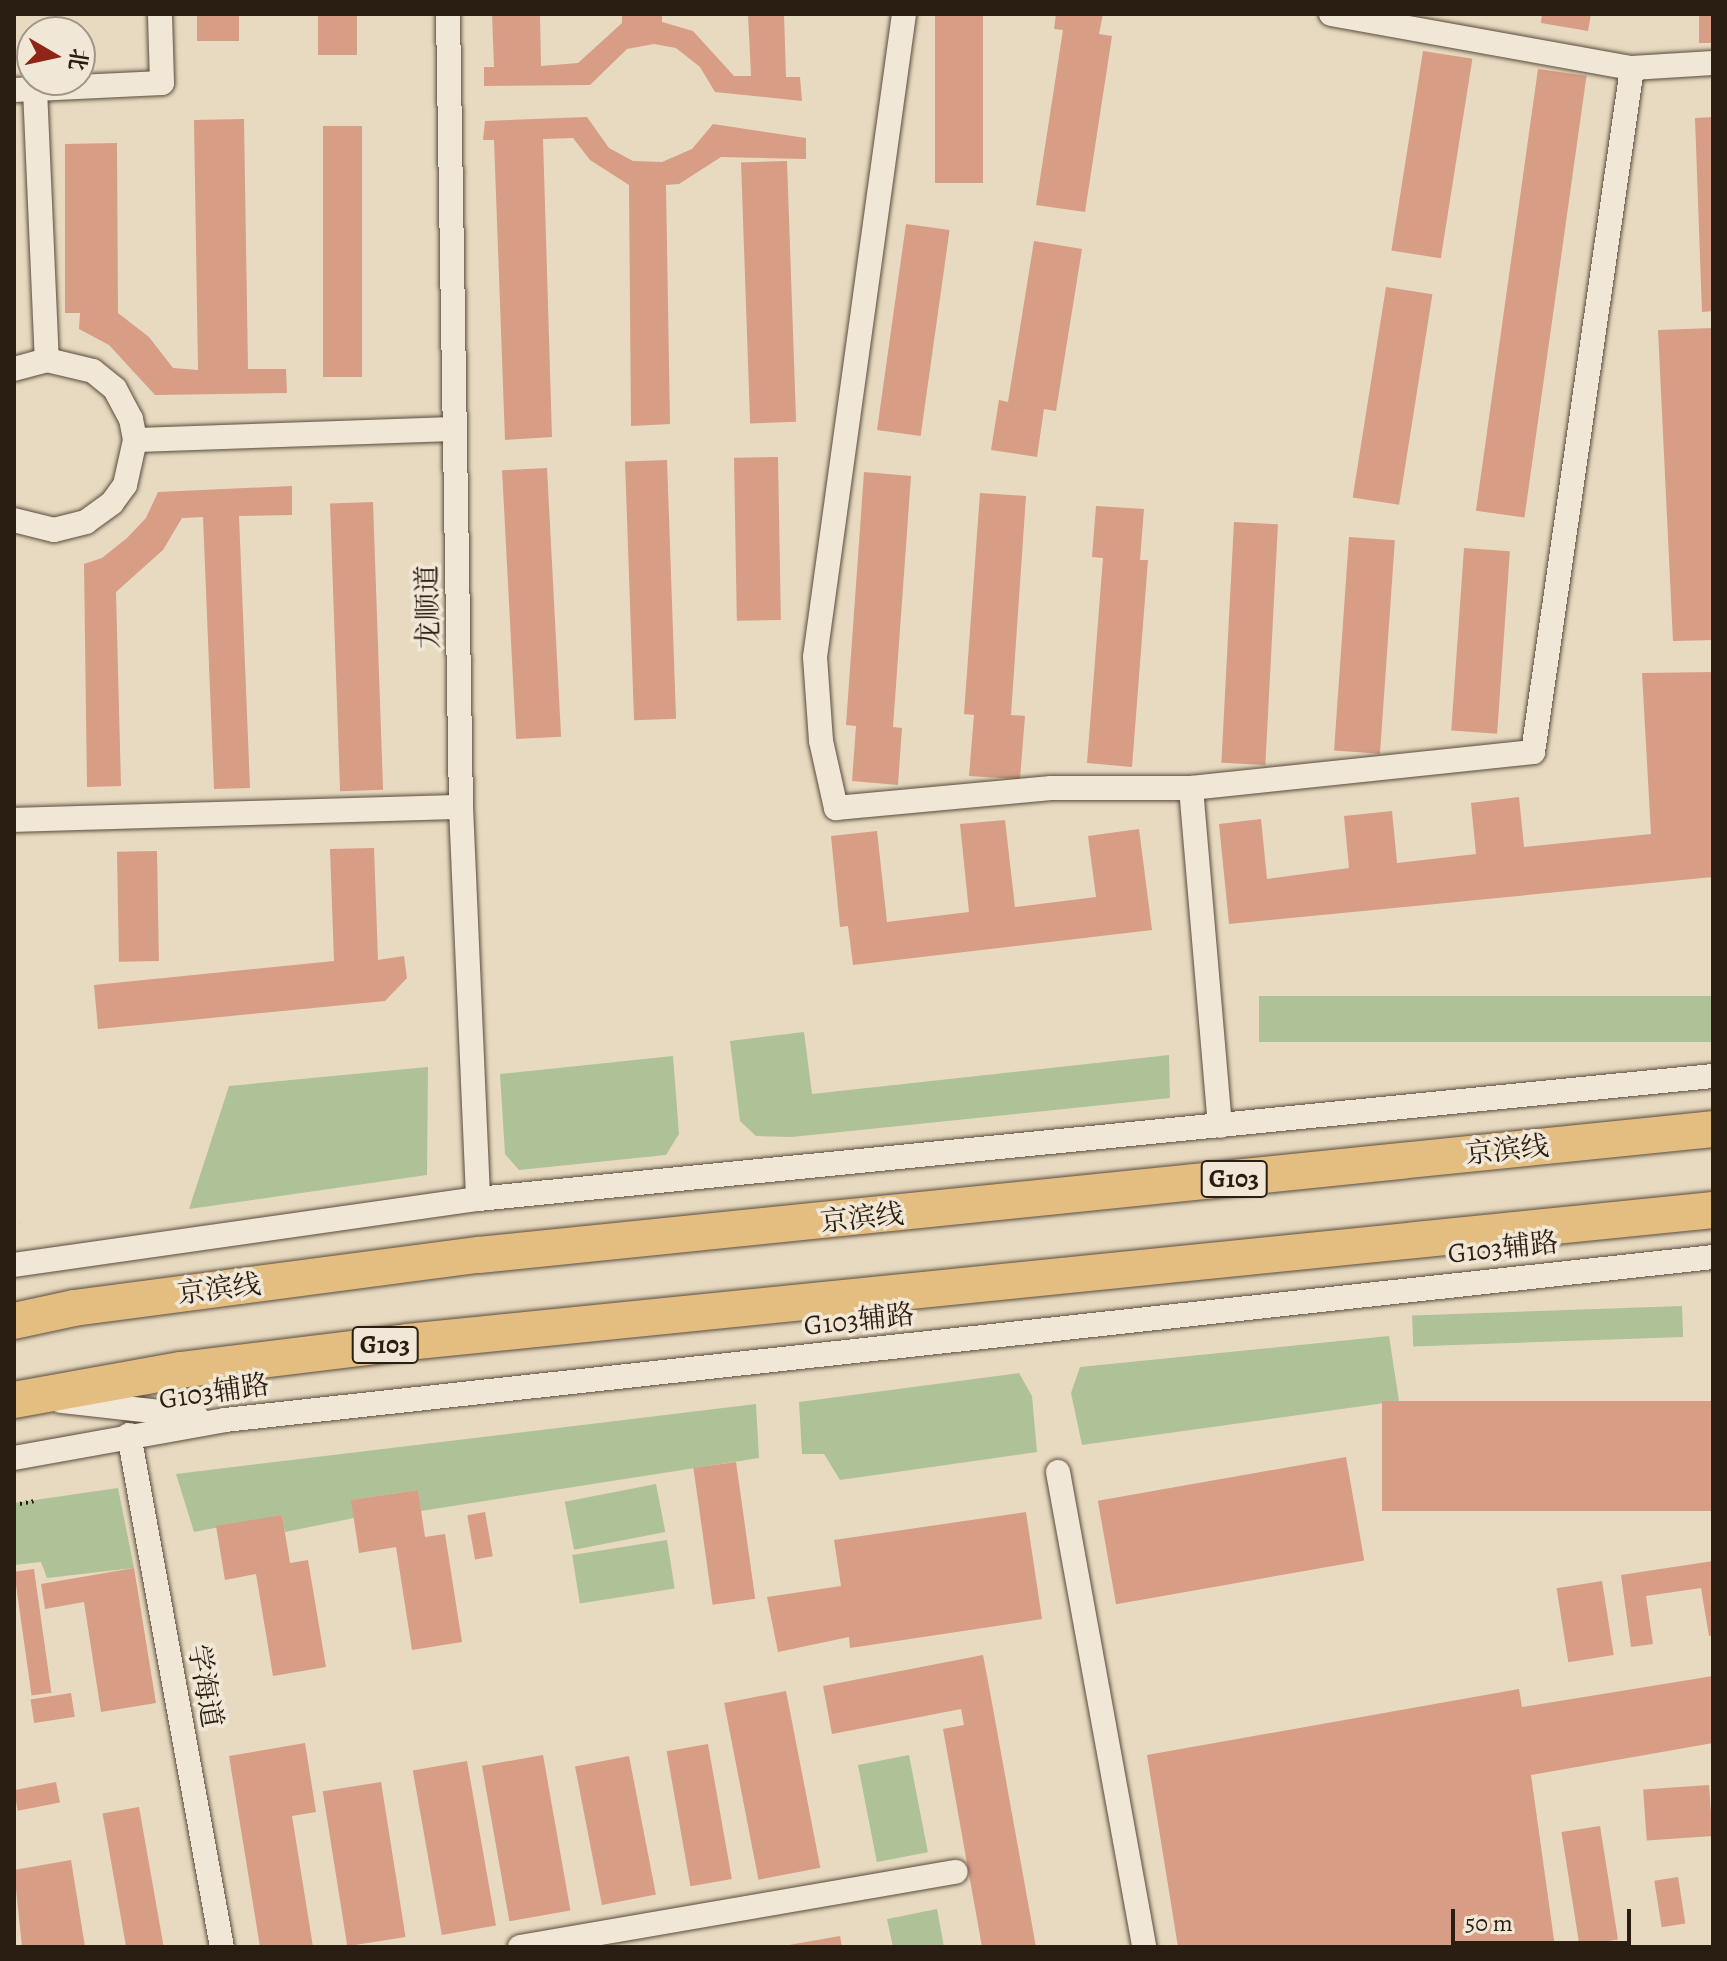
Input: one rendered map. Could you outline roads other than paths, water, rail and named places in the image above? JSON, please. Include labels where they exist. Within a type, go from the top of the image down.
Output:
[{"type":"highway","name":"京滨线","points":[[14,1321],[74,1308],[479,1255],[1713,1129]]},
{"type":"highway","name":"G103","points":[[21,1398],[241,1363],[759,1306],[1713,1210]]},
{"type":"street","points":[[96,86],[162,83],[160,14]]},
{"type":"street","name":"龙顺道","points":[[448,14],[461,807],[478,1199]]},
{"type":"street","points":[[904,14],[815,657],[821,741],[836,808],[1051,788],[1191,788],[1533,752],[1632,68]]},
{"type":"street","points":[[1331,14],[1632,68],[1713,63]]},
{"type":"street","points":[[26,96],[47,360]]},
{"type":"street","points":[[14,369],[47,360],[93,371],[115,389],[131,419],[135,440],[125,485],[112,503],[86,522],[54,530],[14,520]]},
{"type":"street","points":[[135,440],[455,429]]},
{"type":"street","points":[[1191,788],[1220,1126]]},
{"type":"street","points":[[14,820],[461,807]]},
{"type":"street","points":[[14,1265],[478,1199],[1713,1076]]},
{"type":"street","name":"G103辅路","points":[[14,1458],[225,1420],[1713,1257]]},
{"type":"street","points":[[21,1398],[225,1420]]},
{"type":"street","name":"学海道","points":[[129,1435],[222,1947]]},
{"type":"street","points":[[1058,1472],[1144,1947]]},
{"type":"street","points":[[520,1947],[956,1872]]}]
